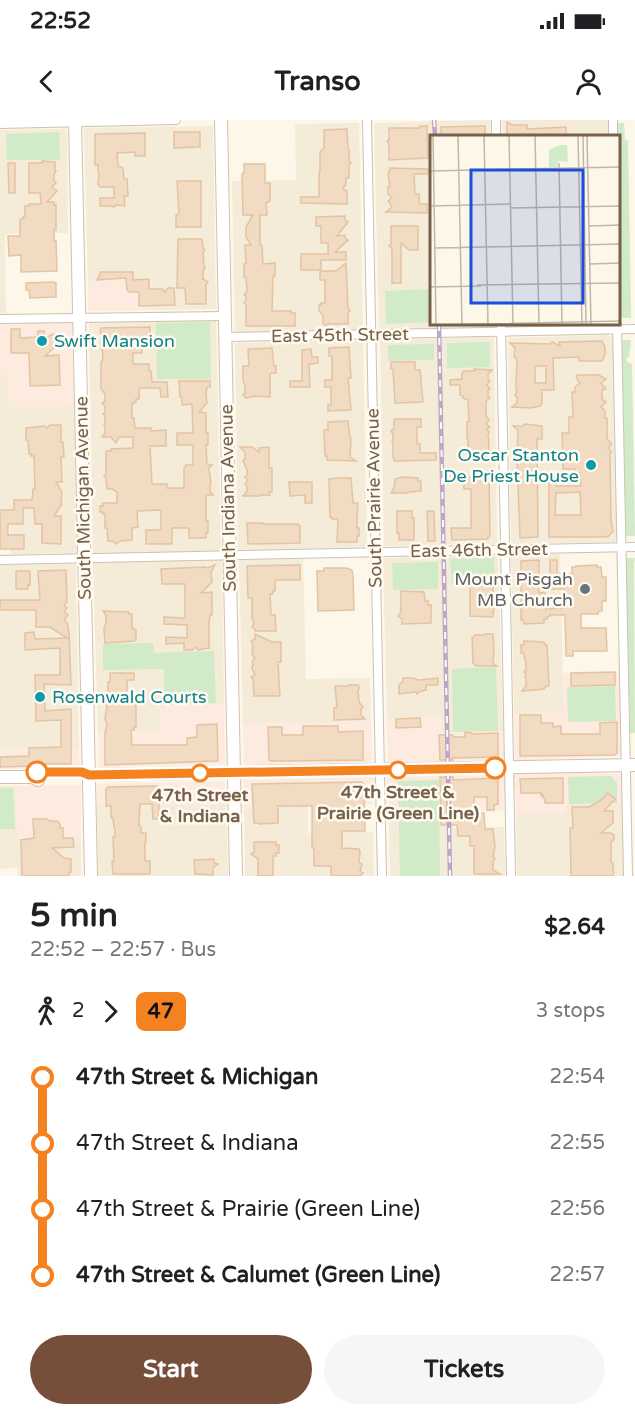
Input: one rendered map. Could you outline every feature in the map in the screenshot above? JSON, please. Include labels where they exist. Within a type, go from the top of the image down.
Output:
[{"type":"street","points":[[0,123],[176,120]]},
{"type":"street","name":"South Indiana Avenue","points":[[221,120],[236,876]]},
{"type":"street","name":"South Prairie Avenue","points":[[367,120],[382,876]]},
{"type":"street","name":"South Michigan Avenue","points":[[75,121],[91,876]]},
{"type":"street","points":[[0,319],[225,316]]},
{"type":"street","points":[[617,326],[622,547],[631,765],[628,876]]},
{"type":"street","name":"East 45th Street","points":[[225,337],[501,328],[617,326],[635,328]]},
{"type":"street","points":[[501,328],[511,876]]},
{"type":"street","name":"East 46th Street","points":[[0,560],[635,547]]},
{"type":"street","points":[[0,777],[32,777],[40,781],[82,780],[89,775],[631,765]]},
{"type":"shaded area","points":[[490,120],[490,135],[430,135],[430,326],[494,327],[379,329],[374,123]]},
{"type":"shaded area","points":[[502,120],[608,120],[609,135],[503,135]]},
{"type":"shaded area","points":[[359,123],[363,330],[235,332],[232,181],[296,180],[295,124]]},
{"type":"shaded area","points":[[213,126],[216,309],[152,310],[151,279],[88,280],[84,128]]},
{"type":"shaded area","points":[[67,129],[68,233],[5,234],[6,313],[0,313],[0,130]]},
{"type":"shaded area","points":[[151,279],[152,310],[88,311],[88,280]]},
{"type":"shaded area","points":[[216,320],[221,551],[93,554],[89,322]]},
{"type":"shaded area","points":[[72,322],[74,406],[9,407],[8,375],[0,375],[0,324]]},
{"type":"shaded area","points":[[609,335],[613,339],[617,540],[614,542],[511,544],[508,338]]},
{"type":"shaded area","points":[[494,337],[497,544],[384,546],[380,340]]},
{"type":"shaded area","points":[[363,340],[367,547],[238,550],[235,343]]},
{"type":"shaded area","points":[[0,375],[8,375],[9,407],[74,406],[78,553],[10,554],[10,519],[0,519]]},
{"type":"shaded area","points":[[511,554],[560,554],[564,713],[514,714]]},
{"type":"shaded area","points":[[498,555],[503,731],[441,733],[441,717],[387,718],[383,558]]},
{"type":"shaded area","points":[[303,559],[306,679],[370,678],[371,721],[243,724],[239,560]]},
{"type":"shaded area","points":[[222,560],[224,704],[160,706],[160,731],[98,732],[93,563]]},
{"type":"shaded area","points":[[76,564],[79,747],[0,749],[0,565]]},
{"type":"shaded area","points":[[619,672],[621,756],[517,760],[514,758],[514,714],[564,713],[563,673]]},
{"type":"shaded area","points":[[224,704],[225,764],[99,767],[98,732],[160,731],[160,706]]},
{"type":"shaded area","points":[[441,717],[442,733],[503,731],[503,750],[505,752],[503,760],[389,762],[387,718]]},
{"type":"shaded area","points":[[371,721],[372,760],[369,763],[244,766],[243,724]]},
{"type":"shaded area","points":[[79,747],[80,767],[0,769],[0,749]]},
{"type":"shaded area","points":[[416,773],[424,776],[505,774],[504,811],[389,814],[387,777],[396,774],[413,776]]},
{"type":"shaded area","points":[[513,773],[622,774],[623,803],[567,804],[566,814],[516,814]]},
{"type":"shaded area","points":[[373,776],[376,780],[376,788],[372,792],[372,804],[244,808],[244,780],[358,777]]},
{"type":"shaded area","points":[[225,781],[226,804],[97,807],[97,784]]},
{"type":"shaded area","points":[[81,785],[81,838],[17,839],[16,786]]},
{"type":"shaded area","points":[[0,786],[16,786],[17,839],[81,838],[81,876],[18,876],[17,868],[0,869]]},
{"type":"shaded area","points":[[623,803],[624,876],[517,876],[516,814],[566,814],[566,804]]},
{"type":"shaded area","points":[[226,804],[228,876],[98,876],[97,807]]},
{"type":"shaded area","points":[[308,806],[308,833],[373,832],[374,876],[245,876],[244,808]]},
{"type":"shaded area","points":[[453,812],[453,828],[504,827],[505,876],[390,876],[389,814]]},
{"type":"green space","points":[[617,123],[624,123],[625,140],[628,140],[631,318],[621,318],[620,135],[617,135]]},
{"type":"green space","points":[[59,132],[60,160],[7,160],[6,134]]},
{"type":"green space","points":[[430,289],[430,322],[386,324],[385,291]]},
{"type":"green space","points":[[210,322],[211,379],[157,379],[156,323]]},
{"type":"green space","points":[[622,340],[631,340],[627,362],[632,364],[635,536],[626,536]]},
{"type":"green space","points":[[490,342],[490,367],[447,368],[447,343]]},
{"type":"green space","points":[[434,344],[434,360],[388,361],[388,345]]},
{"type":"green space","points":[[494,557],[495,583],[452,583],[450,559]]},
{"type":"green space","points":[[626,558],[635,558],[635,733],[630,733]]},
{"type":"green space","points":[[438,562],[438,589],[393,590],[392,563]]},
{"type":"green space","points":[[153,643],[154,653],[214,651],[216,703],[164,705],[164,669],[103,670],[103,644]]},
{"type":"green space","points":[[496,667],[498,731],[453,732],[452,669]]},
{"type":"green space","points":[[615,686],[616,721],[568,722],[567,687]]},
{"type":"green space","points":[[611,776],[617,783],[617,803],[569,804],[568,777]]},
{"type":"green space","points":[[439,780],[440,876],[400,876],[398,781]]},
{"type":"green space","points":[[0,788],[13,788],[15,829],[0,829]]},
{"type":"building","points":[[507,122],[512,125],[527,125],[527,129],[566,127],[566,135],[507,135]]},
{"type":"building","points":[[420,126],[427,126],[428,158],[389,160],[387,141],[389,140],[389,128],[420,128]]},
{"type":"building","points":[[485,126],[485,135],[441,135],[441,127]]},
{"type":"building","points":[[347,129],[351,163],[349,178],[346,178],[343,189],[347,191],[347,204],[301,203],[301,197],[319,197],[320,152],[324,148],[324,130]]},
{"type":"building","points":[[174,132],[200,132],[200,147],[174,148]]},
{"type":"building","points":[[145,133],[145,156],[135,156],[135,152],[117,153],[118,166],[123,168],[124,179],[127,179],[128,196],[124,196],[125,206],[100,206],[100,198],[114,198],[114,187],[100,187],[98,184],[98,165],[95,165],[95,134]]},
{"type":"building","points":[[42,161],[55,162],[54,181],[56,183],[52,187],[57,191],[47,202],[54,202],[56,205],[54,241],[56,241],[57,271],[21,272],[21,255],[9,256],[8,236],[20,236],[20,219],[25,216],[25,206],[41,204],[40,193],[29,193],[29,163],[42,163]]},
{"type":"building","points":[[8,163],[15,163],[15,193],[9,193]]},
{"type":"building","points":[[244,164],[265,164],[265,183],[270,183],[270,201],[266,203],[267,215],[260,215],[260,245],[262,245],[263,264],[275,263],[272,311],[295,313],[295,326],[246,326],[245,245],[251,245],[246,237],[246,227],[253,215],[243,215],[242,174]]},
{"type":"building","points":[[390,168],[428,169],[428,174],[414,174],[415,194],[419,194],[419,204],[427,204],[427,213],[386,212],[392,207],[388,201],[392,198],[388,194]]},
{"type":"building","points":[[177,181],[201,181],[201,227],[176,227],[176,215],[179,214]]},
{"type":"building","points":[[345,216],[348,222],[337,236],[345,235],[348,240],[335,252],[346,252],[346,260],[321,260],[321,270],[301,270],[301,254],[328,254],[328,243],[321,243],[321,226],[316,226],[316,217]]},
{"type":"building","points":[[391,226],[418,226],[418,250],[409,250],[401,243],[401,283],[392,283],[392,250],[389,246]]},
{"type":"building","points":[[178,239],[202,239],[205,250],[203,252],[205,268],[203,279],[208,282],[206,284],[206,304],[186,304],[185,288],[177,288]]},
{"type":"building","points":[[346,263],[350,311],[348,324],[327,324],[326,326],[323,323],[323,315],[319,311],[319,305],[325,303],[325,280],[320,280],[320,271],[336,271]]},
{"type":"building","points":[[100,272],[133,272],[133,280],[149,279],[149,289],[162,289],[165,292],[168,288],[174,288],[175,305],[139,306],[139,292],[127,290],[126,278],[97,280]]},
{"type":"building","points":[[26,283],[56,283],[56,297],[30,298],[29,290],[26,290]]},
{"type":"building","points":[[150,327],[150,344],[142,346],[142,353],[133,353],[133,364],[149,364],[152,382],[167,382],[168,397],[161,397],[160,388],[139,388],[139,399],[132,404],[132,418],[134,418],[135,428],[151,428],[151,431],[166,430],[166,446],[150,446],[152,484],[167,484],[167,488],[184,488],[184,468],[186,465],[193,465],[193,445],[177,445],[177,433],[193,433],[192,404],[182,405],[179,381],[210,381],[206,394],[207,403],[199,412],[206,413],[207,464],[212,465],[209,468],[210,491],[213,495],[206,495],[208,533],[206,533],[206,538],[189,538],[189,528],[172,528],[172,544],[146,544],[146,530],[161,530],[161,510],[137,511],[138,527],[132,528],[132,540],[120,541],[116,544],[108,541],[105,514],[100,512],[100,506],[103,506],[103,503],[117,503],[117,492],[107,489],[104,476],[106,474],[106,451],[133,448],[133,437],[119,437],[116,443],[111,437],[102,437],[105,433],[105,415],[103,414],[105,406],[102,403],[105,401],[105,394],[101,389],[103,356],[101,342],[103,337],[100,332],[101,328]]},
{"type":"building","points":[[11,329],[20,329],[20,338],[38,337],[38,331],[44,331],[44,339],[53,334],[58,337],[58,344],[45,356],[59,355],[60,385],[30,386],[29,353],[11,353]]},
{"type":"building","points":[[602,341],[605,355],[602,361],[579,361],[579,357],[553,358],[554,390],[542,390],[540,406],[512,407],[517,403],[515,395],[517,392],[517,359],[514,357],[515,348],[510,343],[550,344],[552,342],[560,346],[559,342]],"holes":[[[535,366],[546,366],[546,383],[535,383]]]},
{"type":"building","points":[[349,347],[351,378],[348,378],[351,410],[328,411],[328,405],[331,405],[331,387],[325,387],[325,380],[332,380],[332,356],[329,356],[329,348]]},
{"type":"building","points":[[272,348],[276,373],[270,375],[270,397],[246,398],[243,395],[245,386],[243,366],[249,366],[248,349]]},
{"type":"building","points":[[311,349],[312,357],[318,357],[318,363],[309,364],[310,387],[290,387],[290,381],[302,381],[302,350]]},
{"type":"building","points":[[391,362],[415,362],[415,370],[420,370],[423,402],[395,403]]},
{"type":"building","points":[[474,369],[492,370],[488,374],[490,381],[487,385],[490,389],[488,396],[490,398],[486,401],[486,416],[489,420],[486,424],[490,427],[487,429],[489,432],[488,458],[468,457],[468,400],[460,395],[460,385],[450,385],[450,380],[462,379],[464,371],[474,371]]},
{"type":"building","points":[[600,375],[606,379],[601,383],[606,389],[602,390],[602,399],[606,402],[601,407],[607,418],[607,439],[611,443],[608,448],[612,452],[610,453],[613,531],[608,537],[549,537],[549,473],[556,473],[556,486],[581,486],[580,473],[575,473],[575,469],[563,469],[562,433],[569,433],[569,417],[573,417],[572,392],[575,392],[575,387],[580,383],[576,376]],"holes":[[[580,492],[581,515],[555,515],[556,493]]]},
{"type":"building","points":[[394,419],[421,419],[421,427],[417,427],[417,444],[420,444],[420,453],[436,453],[436,460],[394,461],[391,431],[394,429]]},
{"type":"building","points":[[348,421],[351,439],[350,457],[356,461],[327,460],[324,430],[328,430],[328,422]]},
{"type":"building","points":[[524,424],[542,426],[542,439],[537,439],[538,537],[520,538],[518,430],[513,426]]},
{"type":"building","points":[[50,425],[61,425],[61,442],[63,442],[62,482],[56,482],[62,492],[62,504],[54,516],[61,516],[61,544],[42,543],[42,524],[35,524],[34,508],[23,508],[23,524],[8,524],[8,535],[24,535],[24,549],[0,549],[0,510],[14,510],[14,500],[32,500],[33,489],[35,489],[34,456],[29,454],[26,428],[44,426],[47,428]]},
{"type":"building","points":[[240,447],[252,447],[259,452],[259,448],[269,447],[269,468],[272,468],[270,495],[243,496],[247,491],[245,484],[248,480],[245,477],[247,470],[243,461],[245,452]]},
{"type":"building","points":[[463,477],[489,477],[490,536],[488,539],[452,540],[451,528],[471,528],[471,489],[464,489]]},
{"type":"building","points":[[351,478],[353,503],[358,503],[359,536],[357,536],[357,542],[337,542],[338,519],[330,517],[329,479]]},
{"type":"building","points":[[418,478],[418,481],[421,481],[421,491],[391,493],[395,479]]},
{"type":"building","points":[[289,482],[312,482],[312,503],[305,503],[305,495],[290,496]]},
{"type":"building","points":[[397,511],[412,511],[414,540],[399,540]]},
{"type":"building","points":[[427,511],[434,511],[435,541],[428,541]]},
{"type":"building","points":[[247,523],[297,524],[300,526],[300,543],[248,544]]},
{"type":"building","points":[[539,560],[539,593],[545,592],[546,609],[565,608],[564,589],[550,589],[550,560],[557,560],[557,574],[572,574],[572,567],[576,566],[597,565],[601,567],[602,577],[606,577],[606,601],[602,601],[602,611],[598,614],[581,614],[581,628],[606,628],[607,651],[573,651],[573,656],[566,656],[565,615],[550,615],[544,619],[544,623],[524,624],[521,620],[521,561]]},
{"type":"building","points":[[215,565],[211,572],[212,582],[201,593],[212,592],[209,648],[198,650],[196,647],[192,650],[184,650],[184,643],[166,644],[166,637],[187,638],[187,625],[164,624],[164,617],[185,618],[185,584],[162,584],[161,569],[207,568]]},
{"type":"building","points":[[300,565],[300,580],[275,580],[275,591],[270,594],[271,615],[275,615],[276,631],[255,631],[252,627],[254,622],[252,598],[248,598],[247,566]]},
{"type":"building","points":[[324,568],[352,570],[354,610],[318,611],[317,571],[324,571]]},
{"type":"building","points":[[66,570],[67,602],[64,605],[67,608],[64,612],[68,615],[64,620],[68,624],[69,631],[71,685],[44,684],[45,711],[71,709],[71,764],[0,767],[0,757],[29,756],[29,748],[61,747],[61,720],[36,721],[35,675],[60,675],[60,648],[25,650],[25,633],[34,632],[35,639],[67,638],[50,627],[36,627],[36,610],[0,610],[0,600],[40,600],[38,571]]},
{"type":"building","points":[[16,571],[30,571],[28,589],[16,589]]},
{"type":"building","points":[[496,584],[493,588],[493,617],[470,616],[470,585]]},
{"type":"building","points":[[401,591],[424,592],[425,601],[431,605],[431,623],[402,624],[402,619],[398,616],[401,609]]},
{"type":"building","points":[[103,611],[132,614],[132,628],[136,630],[136,640],[105,643],[106,615]]},
{"type":"building","points":[[255,634],[272,642],[281,642],[281,662],[278,662],[280,696],[254,696],[251,677],[255,675],[252,662],[255,658],[252,655],[251,641],[255,639]]},
{"type":"building","points":[[493,634],[493,663],[497,666],[476,666],[473,663],[472,638],[475,635]]},
{"type":"building","points":[[524,641],[544,642],[547,645],[549,686],[544,689],[522,691],[526,686],[524,672],[526,662],[524,653],[521,653],[521,645],[524,645]]},
{"type":"building","points":[[615,672],[615,685],[571,686],[571,673]]},
{"type":"building","points":[[110,673],[134,673],[134,680],[127,680],[127,700],[133,700],[136,703],[136,727],[131,730],[132,745],[187,745],[187,738],[197,737],[197,725],[217,724],[218,761],[105,765],[107,706],[105,702],[108,697]]},
{"type":"building","points":[[403,678],[419,680],[438,678],[438,685],[426,685],[426,690],[417,694],[416,692],[399,694],[399,685]]},
{"type":"building","points":[[358,685],[360,688],[358,690],[359,702],[363,707],[361,715],[365,719],[334,720],[334,708],[337,707],[335,686]]},
{"type":"building","points":[[520,715],[541,715],[541,723],[553,723],[553,727],[561,726],[561,734],[600,734],[600,723],[617,722],[617,753],[615,755],[520,756]]},
{"type":"building","points":[[420,718],[421,727],[396,728],[396,719]]},
{"type":"building","points":[[303,726],[338,726],[338,732],[363,731],[363,760],[269,760],[268,727],[282,727],[282,735],[303,735]]},
{"type":"building","points":[[465,732],[498,733],[498,757],[440,760],[439,735],[465,737]]},
{"type":"building","points":[[440,777],[453,777],[453,780],[498,778],[498,804],[494,805],[494,810],[487,810],[487,797],[474,797],[474,814],[484,813],[485,829],[493,829],[495,846],[493,857],[495,858],[493,870],[500,874],[474,874],[474,846],[470,846],[470,836],[458,836],[457,825],[441,825]]},
{"type":"building","points":[[563,778],[563,803],[545,803],[545,798],[541,796],[541,793],[521,793],[520,779]]},
{"type":"building","points":[[362,782],[364,784],[365,831],[342,831],[342,848],[359,849],[359,862],[362,864],[360,871],[363,873],[360,876],[331,876],[331,866],[314,866],[312,806],[278,806],[278,823],[254,823],[252,784]]},
{"type":"building","points":[[157,786],[159,788],[159,819],[153,819],[152,804],[140,804],[139,825],[141,833],[146,833],[145,861],[150,861],[150,874],[113,874],[115,829],[113,818],[111,818],[111,806],[106,806],[106,789],[108,787]]},
{"type":"building","points":[[608,793],[615,799],[604,811],[613,811],[613,823],[601,833],[614,835],[611,842],[613,876],[571,876],[572,807],[589,807]]},
{"type":"building","points":[[33,819],[57,821],[60,828],[63,828],[63,838],[73,838],[74,847],[52,848],[64,858],[71,859],[69,876],[22,876],[21,840],[34,838]]},
{"type":"building","points":[[254,842],[276,842],[276,845],[279,845],[279,853],[273,856],[273,876],[258,876],[258,859],[251,854],[254,852]]},
{"type":"building","points":[[214,859],[214,863],[218,864],[213,868],[213,875],[195,874],[194,860]]},
{"type":"railway","points":[[434,120],[435,135]]},
{"type":"railway","points":[[439,326],[450,876]]},
{"type":"bus line","name":"47","points":[[37,772],[82,772],[89,775],[495,768]]},
{"type":"place","name":"Swift Mansion","points":[[42,341]]},
{"type":"place","name":"Oscar Stanton De Priest House","points":[[591,465]]},
{"type":"place","name":"Mount Pisgah MB Church","points":[[585,589]]},
{"type":"place","name":"Rosenwald Courts","points":[[40,697]]},
{"type":"place","name":"47th Street & Prairie (Green Line)","points":[[398,770]]},
{"type":"place","name":"47th Street & Indiana","points":[[200,773]]}]
